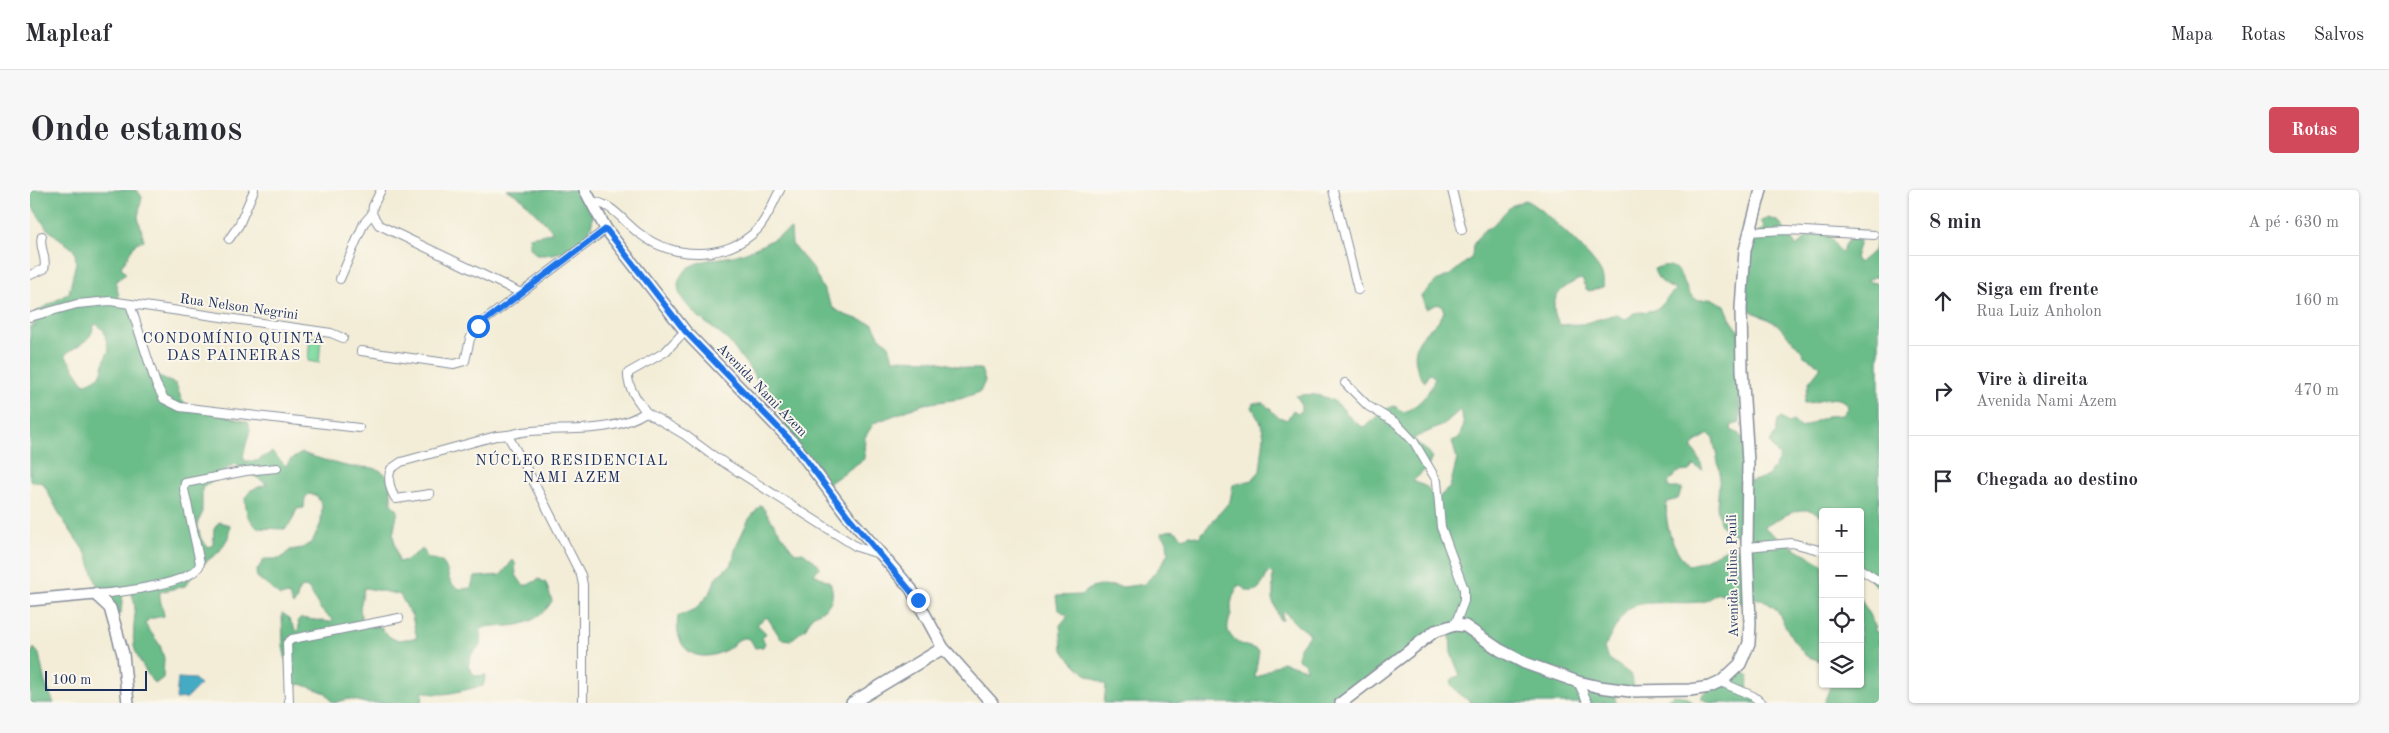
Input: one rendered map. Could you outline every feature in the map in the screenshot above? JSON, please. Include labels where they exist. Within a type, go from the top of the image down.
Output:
[{"type":"street","points":[[229,239],[239,225],[254,190]]},
{"type":"street","points":[[340,279],[364,223],[372,214],[373,206],[381,190]]},
{"type":"street","name":"Avenida Nami Azem","points":[[585,190],[606,229],[685,331],[795,445],[848,516],[914,594],[943,648],[992,703]]},
{"type":"street","points":[[590,201],[601,202],[613,208],[639,234],[667,250],[705,254],[746,239],[759,228],[780,190]]},
{"type":"street","points":[[1333,190],[1358,290]]},
{"type":"street","points":[[1452,190],[1462,230]]},
{"type":"street","name":"Avenida Julius Pauli","points":[[1455,625],[1465,626],[1500,650],[1525,662],[1578,682],[1630,691],[1655,692],[1710,687],[1721,682],[1746,656],[1749,643],[1748,462],[1741,343],[1744,269],[1748,232],[1761,190]]},
{"type":"street","points":[[372,214],[379,224],[520,293]]},
{"type":"street","points":[[361,351],[460,364],[465,361],[470,339],[478,326],[606,229]]},
{"type":"street","points":[[1748,232],[1788,230],[1874,235]]},
{"type":"street","points":[[30,275],[44,269],[42,236]]},
{"type":"street","name":"Rua Nelson Negrini","points":[[30,317],[77,304],[110,301],[331,333],[343,338]]},
{"type":"street","points":[[130,304],[156,384],[164,399],[180,407],[359,428]]},
{"type":"street","points":[[685,331],[665,352],[628,373],[628,381],[632,390],[646,412],[685,435],[712,455],[764,486],[856,547],[881,555]]},
{"type":"street","points":[[1341,703],[1435,631],[1455,625],[1464,602],[1464,589],[1441,527],[1436,481],[1408,436],[1396,423],[1368,406],[1345,383]]},
{"type":"street","points":[[430,494],[396,499],[392,492],[391,469],[401,462],[469,442],[521,432],[602,428],[623,423],[646,412]]},
{"type":"street","points":[[508,436],[581,575],[583,585],[583,703]]},
{"type":"street","points":[[30,600],[95,594],[177,582],[198,570],[200,563],[184,489],[188,482],[246,471],[277,468]]},
{"type":"street","points":[[1747,547],[1792,543],[1819,550]]},
{"type":"street","points":[[1864,572],[1879,581]]},
{"type":"street","points":[[95,594],[110,608],[123,654],[128,703]]},
{"type":"street","points":[[289,703],[286,651],[287,643],[292,639],[399,618]]},
{"type":"street","points":[[852,703],[943,648]]},
{"type":"street","points":[[1578,682],[1588,703]]},
{"type":"street","points":[[1721,682],[1752,696],[1762,703]]},
{"type":"green space","points":[[30,190],[137,190],[142,197],[138,217],[144,240],[136,243],[121,267],[126,274],[116,281],[119,299],[131,311],[135,334],[151,374],[176,384],[182,401],[189,406],[248,422],[250,430],[243,456],[245,461],[257,461],[272,452],[286,466],[290,460],[302,453],[345,466],[377,469],[385,474],[389,480],[391,504],[398,510],[393,535],[399,562],[406,560],[423,549],[428,559],[442,562],[450,581],[459,589],[471,588],[474,577],[501,575],[513,560],[516,575],[523,585],[528,585],[539,579],[546,583],[552,601],[539,616],[522,624],[492,626],[481,629],[480,646],[472,653],[468,666],[475,676],[486,675],[483,686],[445,694],[423,691],[422,703],[366,703],[349,699],[333,703],[326,693],[301,684],[297,685],[292,692],[283,646],[282,613],[288,617],[296,631],[299,628],[298,620],[300,618],[331,622],[333,620],[321,610],[308,588],[303,587],[299,590],[296,602],[293,605],[288,594],[280,596],[257,577],[256,572],[264,559],[280,559],[290,550],[302,548],[312,542],[321,523],[322,506],[317,496],[309,494],[305,498],[304,508],[297,509],[292,521],[285,529],[257,528],[247,515],[245,498],[251,490],[267,484],[235,464],[214,476],[213,481],[202,488],[202,514],[197,524],[201,539],[208,547],[213,545],[214,529],[219,522],[230,525],[228,538],[219,552],[199,567],[185,586],[160,592],[164,616],[149,619],[145,624],[160,645],[164,658],[163,678],[155,684],[152,681],[135,650],[133,634],[135,608],[131,593],[126,587],[123,590],[121,614],[116,615],[103,603],[87,555],[61,517],[43,483],[30,481],[30,326],[36,326],[30,319],[32,314],[69,293],[76,262],[73,249],[47,229],[30,203]],"holes":[[[97,324],[104,331],[109,351],[98,377],[84,384],[65,355],[82,344],[90,336],[93,326]],[[364,588],[400,595],[412,616],[417,638],[396,640],[379,626],[362,624],[360,608]]]},
{"type":"green space","points":[[507,190],[583,190],[593,212],[591,226],[581,242],[574,247],[555,254],[536,255],[530,247],[529,237],[551,233],[552,230],[520,197]]},
{"type":"green space","points":[[1525,200],[1542,211],[1576,242],[1599,269],[1603,280],[1603,287],[1589,291],[1586,289],[1583,280],[1580,279],[1566,287],[1556,297],[1554,309],[1560,325],[1582,324],[1616,314],[1625,320],[1634,313],[1656,310],[1675,290],[1662,282],[1655,273],[1654,269],[1666,266],[1674,268],[1680,274],[1693,297],[1700,300],[1710,298],[1725,305],[1731,320],[1739,331],[1740,423],[1732,425],[1731,430],[1740,434],[1744,439],[1750,482],[1768,476],[1780,458],[1770,443],[1776,432],[1778,419],[1781,418],[1788,423],[1793,421],[1801,428],[1827,416],[1842,415],[1848,407],[1839,399],[1804,403],[1809,382],[1820,368],[1820,365],[1804,356],[1801,350],[1777,324],[1751,311],[1744,302],[1749,241],[1765,227],[1761,221],[1769,218],[1779,222],[1797,247],[1806,238],[1826,232],[1841,253],[1847,242],[1859,235],[1860,241],[1855,258],[1859,263],[1874,250],[1879,230],[1879,274],[1867,281],[1879,284],[1879,589],[1864,573],[1864,508],[1819,508],[1819,514],[1808,510],[1800,510],[1785,515],[1764,527],[1778,538],[1819,563],[1819,661],[1806,656],[1792,638],[1776,609],[1762,599],[1752,599],[1742,604],[1728,595],[1718,593],[1705,601],[1640,604],[1626,611],[1604,648],[1608,658],[1630,674],[1634,687],[1615,697],[1616,703],[1469,703],[1471,702],[1460,695],[1451,684],[1452,679],[1460,675],[1451,653],[1450,635],[1444,628],[1329,703],[1104,703],[1106,685],[1084,673],[1066,655],[1062,648],[1060,625],[1068,616],[1058,609],[1056,596],[1081,595],[1091,588],[1103,585],[1123,587],[1145,584],[1162,564],[1168,553],[1167,541],[1161,533],[1173,531],[1183,538],[1190,535],[1199,537],[1230,501],[1233,485],[1252,480],[1260,471],[1264,436],[1261,423],[1252,407],[1253,403],[1264,403],[1277,416],[1287,420],[1293,410],[1298,413],[1301,411],[1301,403],[1296,396],[1321,396],[1333,401],[1363,427],[1389,408],[1394,406],[1404,412],[1419,403],[1427,394],[1435,378],[1429,373],[1425,382],[1422,378],[1415,361],[1416,349],[1421,338],[1437,323],[1444,311],[1438,304],[1426,309],[1421,296],[1436,281],[1450,275],[1472,257],[1473,245],[1482,232],[1493,225],[1511,206]],"holes":[[[1460,410],[1464,424],[1459,438],[1452,441],[1457,459],[1450,487],[1436,500],[1427,487],[1413,481],[1428,467],[1432,457],[1414,438],[1443,425]],[[1709,434],[1713,438],[1720,472],[1717,506],[1720,523],[1726,531],[1744,538],[1750,550],[1732,548],[1688,565],[1682,558],[1670,535],[1666,510],[1667,502],[1678,499],[1682,488],[1669,488],[1668,486],[1671,479],[1678,472],[1689,471],[1694,466],[1703,470],[1699,458],[1692,448],[1697,441]],[[1269,571],[1273,575],[1272,599],[1280,620],[1283,620],[1282,614],[1284,611],[1298,626],[1310,633],[1298,651],[1298,659],[1305,663],[1306,669],[1282,662],[1256,678],[1259,651],[1241,644],[1233,638],[1228,632],[1228,625],[1231,602],[1238,585],[1249,591],[1257,590]]]},
{"type":"green space","points":[[791,229],[792,244],[813,269],[833,308],[845,315],[873,324],[879,336],[889,345],[893,359],[932,360],[969,369],[981,369],[985,381],[980,392],[960,399],[924,404],[874,423],[865,437],[864,459],[828,484],[787,439],[784,416],[735,349],[693,312],[679,292],[679,282],[689,267],[703,261],[747,252]]},
{"type":"green space","points":[[310,337],[321,338],[319,363],[308,361]]},
{"type":"green space","points":[[761,505],[792,550],[796,553],[803,552],[818,564],[819,568],[814,574],[830,582],[832,599],[827,607],[812,616],[806,628],[791,640],[781,639],[767,617],[757,624],[766,633],[762,638],[765,643],[763,647],[755,648],[750,640],[742,638],[728,649],[715,654],[696,655],[683,645],[679,637],[677,628],[678,616],[696,609],[711,591],[716,577],[732,564],[736,546],[749,519]]},
{"type":"green space","points":[[1864,605],[1876,628],[1874,630],[1879,633],[1879,703],[1824,703],[1830,688],[1864,688]]},
{"type":"green space","points":[[34,648],[39,654],[45,683],[54,703],[30,703],[30,656]]},
{"type":"green space","points":[[1743,672],[1749,676],[1747,685],[1749,691],[1759,703],[1712,703],[1702,699],[1702,695],[1716,684]]},
{"type":"green space","points":[[1673,695],[1684,696],[1693,703],[1663,703]]},
{"type":"water","points":[[178,678],[195,679],[200,685],[187,698],[176,699]]},
{"type":"district","name":"CONDOMÍNIO QUINTA DAS PAINEIRAS","points":[[234,348]]},
{"type":"district","name":"NÚCLEO RESIDENCIAL NAMI AZEM","points":[[572,470]]},
{"type":"route","points":[[478,326],[606,229],[685,331],[795,445],[848,516],[911,589],[918,600]]}]
